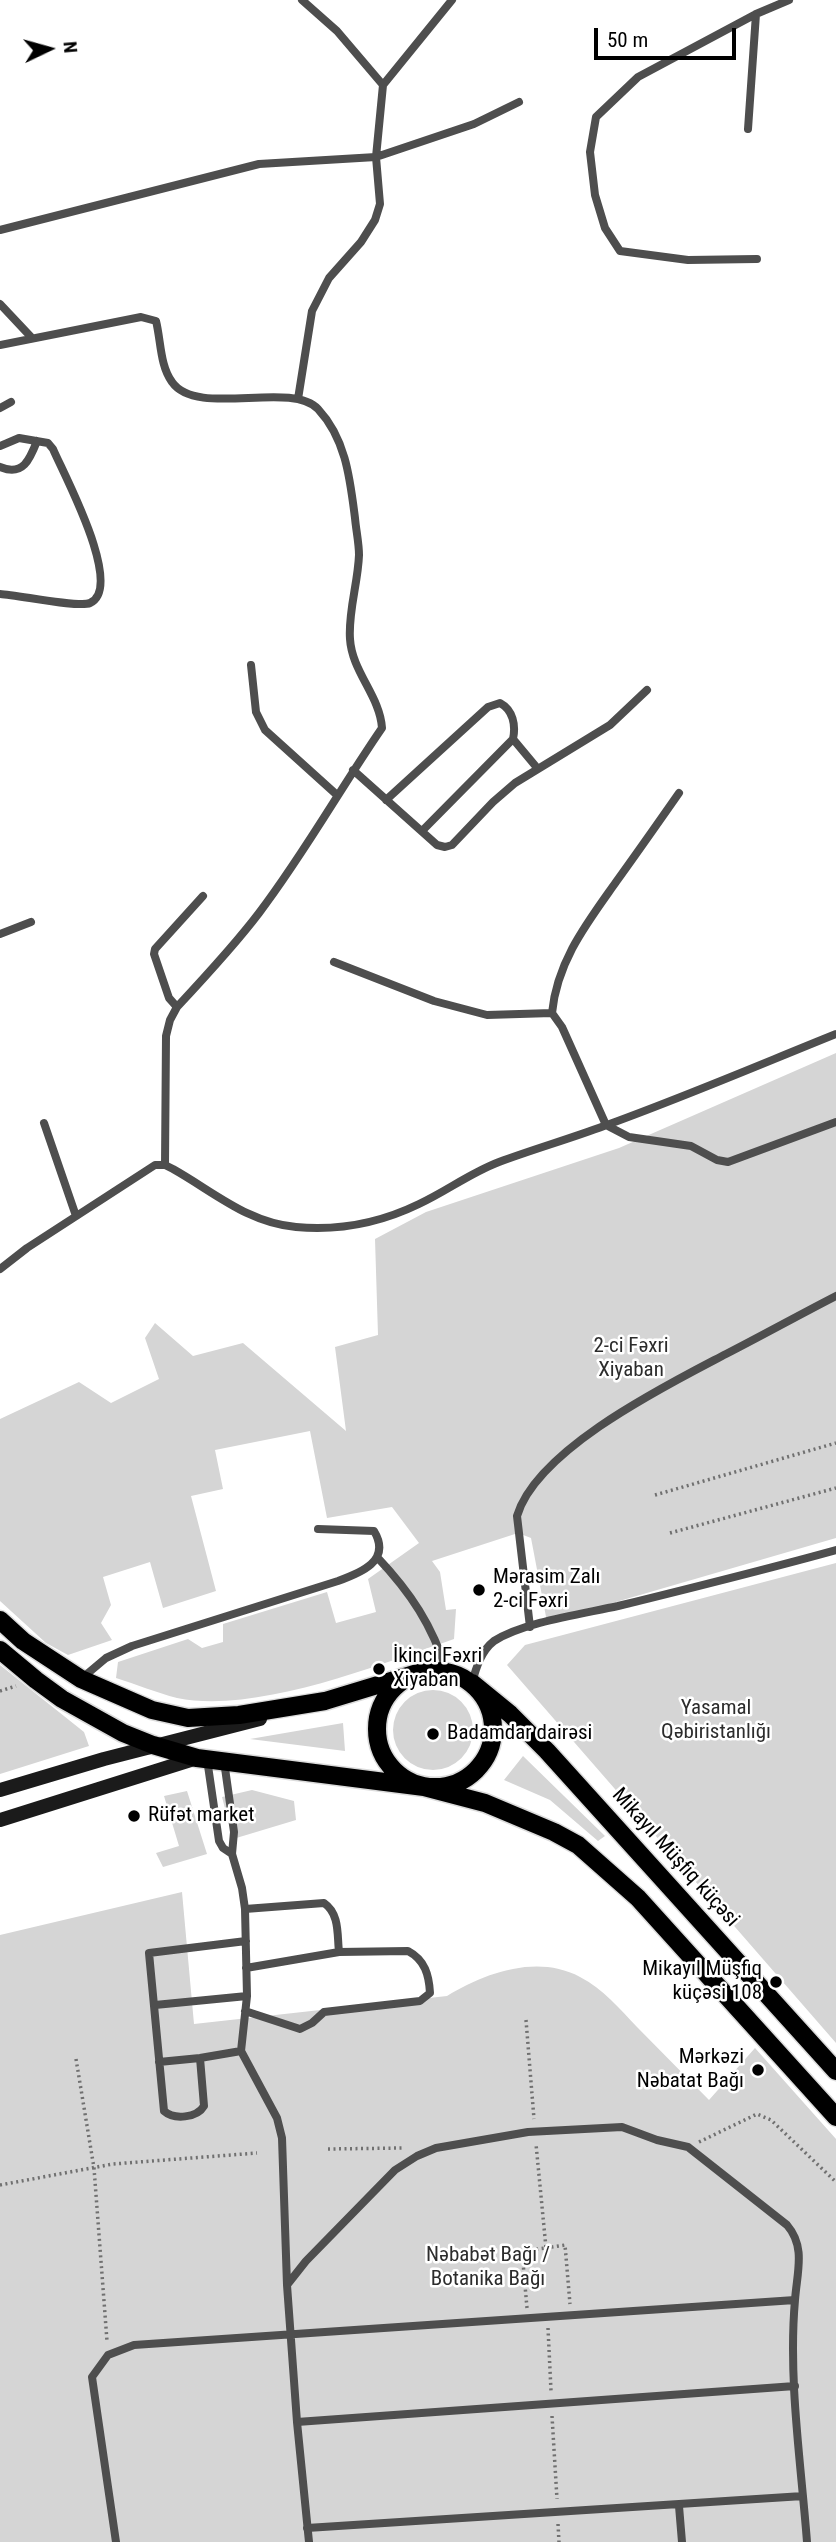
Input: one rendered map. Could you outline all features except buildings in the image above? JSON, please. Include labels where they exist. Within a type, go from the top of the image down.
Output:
[{"type":"main road","points":[[0,1620],[23,1641],[81,1679],[152,1710],[188,1718],[239,1715],[325,1701]]},
{"type":"main road","points":[[0,1650],[62,1699],[123,1733],[153,1745],[209,1759],[424,1787],[443,1787],[462,1781],[477,1770],[488,1753],[493,1735],[492,1716],[484,1698],[472,1683],[455,1674],[436,1670],[153,1745],[0,1790]]},
{"type":"main road","points":[[417,1673],[400,1682],[387,1696],[378,1713],[376,1733],[381,1751],[391,1768],[406,1780],[485,1803],[578,1845],[638,1898],[836,2117]]},
{"type":"main road","name":"Mikayıl Müşfiq küçəsi","points":[[472,1683],[531,1733],[836,2071]]},
{"type":"main road","points":[[0,1820],[209,1759]]},
{"type":"lane","points":[[302,0],[337,31],[383,85]]},
{"type":"lane","points":[[298,399],[312,311],[328,278],[362,242],[375,220],[380,204],[376,157],[383,85],[452,0]]},
{"type":"lane","points":[[757,260],[688,260],[620,251],[605,228],[595,195],[590,152],[596,117],[638,77],[789,0]]},
{"type":"lane","points":[[748,129],[756,15]]},
{"type":"lane","points":[[0,230],[258,164],[376,157],[474,124],[519,102]]},
{"type":"lane","points":[[0,304],[32,338]]},
{"type":"lane","points":[[0,345],[141,317],[156,321],[165,369],[173,385],[190,397],[298,399],[316,407],[335,433],[348,466],[359,554],[350,638],[354,662],[378,708],[382,728],[259,914],[177,1007],[170,1020],[166,1036],[165,1165]]},
{"type":"lane","points":[[0,408],[11,402]]},
{"type":"lane","points":[[0,446],[19,438],[48,443],[53,449],[100,562],[100,591],[96,599],[89,604],[79,605],[0,594]]},
{"type":"lane","points":[[0,467],[6,470],[23,468],[29,463],[37,441]]},
{"type":"lane","points":[[251,665],[256,712],[265,730],[337,795]]},
{"type":"lane","points":[[353,771],[437,845],[445,847],[452,845],[515,783],[610,725],[647,690]]},
{"type":"lane","points":[[386,800],[493,704],[499,703],[509,710],[514,725],[513,739],[422,831]]},
{"type":"lane","points":[[513,739],[538,769]]},
{"type":"lane","points":[[679,793],[574,943],[561,971],[552,1013],[562,1027],[606,1125],[629,1137],[691,1146],[717,1160],[728,1162],[836,1122]]},
{"type":"lane","points":[[177,1007],[169,998],[154,954],[155,949],[203,896]]},
{"type":"lane","points":[[0,934],[31,922]]},
{"type":"lane","points":[[334,962],[433,1001],[487,1015],[552,1013]]},
{"type":"lane","points":[[0,1269],[149,1167],[165,1165],[248,1215],[268,1223],[307,1227],[361,1225],[391,1217],[422,1203],[464,1177],[498,1163],[606,1125],[836,1034]]},
{"type":"lane","points":[[44,1123],[76,1216]]},
{"type":"lane","points":[[530,1627],[517,1516],[522,1500],[542,1476],[601,1425],[647,1396],[836,1296]]},
{"type":"lane","points":[[81,1679],[106,1658],[132,1646],[338,1581],[365,1570],[377,1557],[378,1538],[374,1531],[318,1530]]},
{"type":"lane","points":[[472,1683],[476,1667],[492,1643],[509,1634],[746,1576],[836,1550]]},
{"type":"lane","points":[[377,1557],[405,1588],[419,1609],[440,1648],[447,1672]]},
{"type":"lane","points":[[209,1759],[219,1841],[223,1848],[232,1854]]},
{"type":"lane","points":[[209,1759],[234,1832],[232,1854],[245,1909],[247,1996],[241,2051],[277,2118],[282,2138],[291,2335],[309,2542]]},
{"type":"lane","points":[[245,1909],[324,1903],[330,1907],[337,1924],[339,1952]]},
{"type":"lane","points":[[200,2058],[203,2110],[173,2117],[164,2110],[149,1953],[246,1941]]},
{"type":"lane","points":[[245,2011],[300,2029],[324,2012],[421,2001],[430,1993],[427,1972],[422,1962],[408,1951],[339,1952],[246,1968]]},
{"type":"lane","points":[[155,2005],[247,1996]]},
{"type":"lane","points":[[159,2062],[241,2051]]},
{"type":"lane","points":[[288,2285],[306,2261],[396,2170],[417,2156],[436,2148],[535,2132],[622,2127],[657,2140],[688,2147],[796,2235],[799,2246],[792,2331],[807,2542]]},
{"type":"lane","points":[[116,2542],[92,2376],[108,2355],[134,2345],[795,2300]]},
{"type":"lane","points":[[297,2422],[795,2386]]},
{"type":"lane","points":[[307,2528],[803,2496]]},
{"type":"lane","points":[[679,2506],[682,2542]]},
{"type":"path","points":[[655,1495],[836,1443]]},
{"type":"path","points":[[670,1532],[836,1488]]},
{"type":"path","points":[[0,1691],[22,1684]]},
{"type":"path","points":[[526,2020],[545,2248]]},
{"type":"path","points":[[76,2059],[94,2168],[108,2355]]},
{"type":"path","points":[[688,2147],[757,2114],[771,2120],[836,2182]]},
{"type":"path","points":[[328,2149],[436,2148]]},
{"type":"path","points":[[0,2185],[113,2164],[257,2152]]},
{"type":"path","points":[[528,2317],[522,2251],[565,2245],[571,2315]]},
{"type":"path","points":[[547,2316],[559,2542]]},
{"type":"green space","name":"2-ci Fəxri Xiyaban","points":[[836,1053],[836,1538],[547,1622],[531,1538],[518,1533],[432,1561],[440,1572],[446,1610],[456,1609],[454,1639],[317,1684],[243,1699],[209,1701],[177,1698],[116,1678],[118,1662],[188,1639],[202,1648],[223,1642],[223,1624],[327,1592],[336,1623],[376,1612],[368,1579],[419,1543],[392,1507],[327,1518],[310,1431],[215,1450],[223,1489],[191,1496],[216,1591],[163,1608],[150,1562],[103,1577],[111,1605],[101,1623],[112,1640],[68,1655],[46,1643],[0,1601],[0,1419],[79,1382],[111,1403],[159,1379],[145,1338],[155,1323],[193,1356],[243,1343],[346,1431],[335,1347],[378,1335],[375,1239],[426,1212],[619,1148]]},
{"type":"green space","name":"Yasamal Qəbiristanlığı","points":[[836,1563],[836,2043],[507,1665],[525,1645]]},
{"type":"green space","points":[[0,1665],[84,1732],[89,1746],[0,1774]]},
{"type":"green space","name":"Badamdar dairəsi","points":[[433,1690],[448,1693],[461,1702],[470,1715],[473,1730],[470,1745],[461,1758],[448,1767],[433,1770],[418,1767],[405,1758],[396,1745],[393,1730],[396,1715],[405,1702],[418,1693]]},
{"type":"green space","points":[[343,1723],[345,1751],[250,1739]]},
{"type":"green space","points":[[523,1756],[605,1836],[598,1841],[550,1800],[504,1780]]},
{"type":"green space","points":[[252,1790],[294,1801],[296,1820],[233,1839],[222,1797]]},
{"type":"green space","points":[[187,1791],[207,1854],[163,1867],[156,1853],[179,1846],[164,1796]]},
{"type":"green space","name":"Nəbabət Bağı / Botanika Bağı","points":[[182,1892],[194,2024],[447,1996],[494,1974],[512,1969],[546,1967],[580,1977],[604,1993],[709,2100],[755,2048],[836,2139],[836,2542],[0,2542],[0,1935]]},
{"type":"place","name":"Mərasim Zalı 2-ci Fəxri","points":[[479,1590]]},
{"type":"place","name":"İkinci Fəxri Xiyaban","points":[[379,1669]]},
{"type":"place","name":"Badamdar dairəsi","points":[[433,1734]]},
{"type":"place","name":"Rüfət market","points":[[134,1816]]},
{"type":"place","name":"Mikayıl Müşfiq küçəsi 108","points":[[776,1982]]},
{"type":"place","name":"Mərkəzi Nəbatat Bağı","points":[[758,2070]]}]
